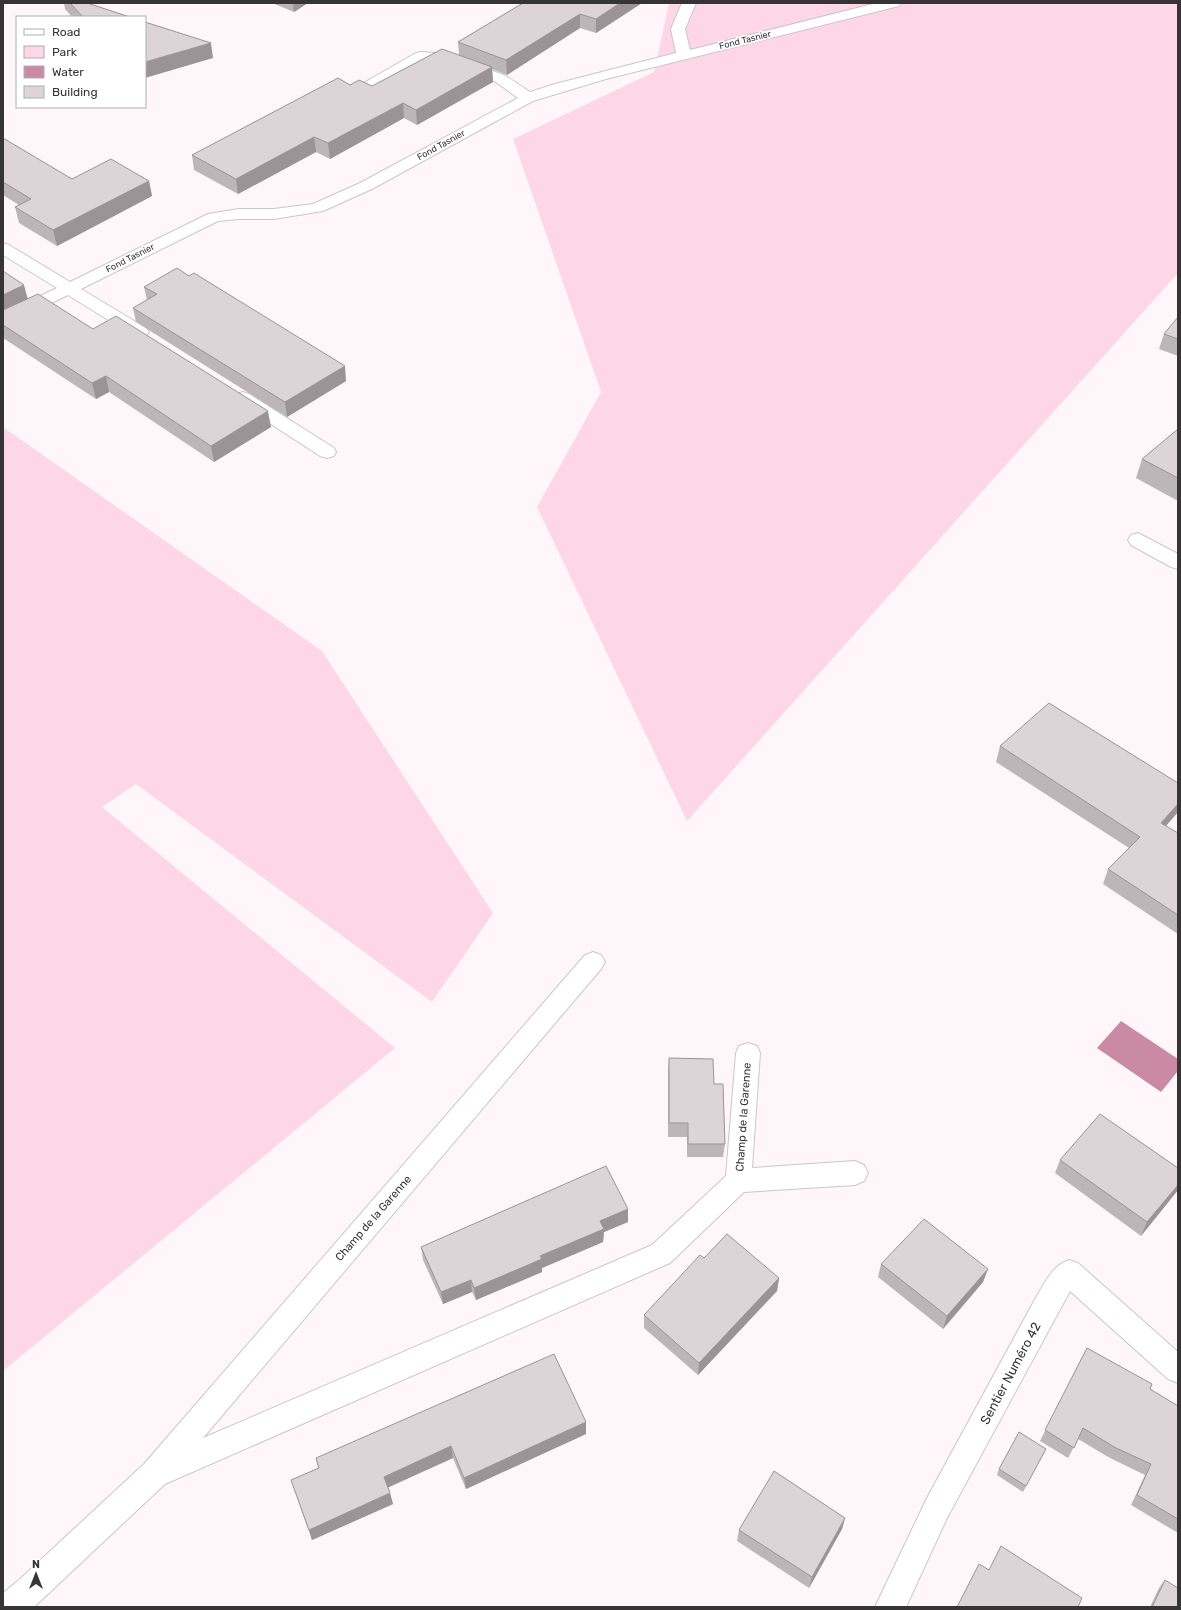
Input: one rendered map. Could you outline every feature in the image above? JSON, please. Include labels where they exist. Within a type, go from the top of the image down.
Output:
[{"type":"street","points":[[684,55],[678,29],[689,3]]},
{"type":"street","name":"Fond Tasnier","points":[[3,321],[214,217],[239,214],[274,214],[317,208],[366,186],[528,98],[560,87],[894,3]]},
{"type":"street","points":[[365,88],[421,56],[444,57],[501,78],[528,98]]},
{"type":"street","points":[[3,248],[154,342]]},
{"type":"street","points":[[227,388],[327,452]]},
{"type":"street","points":[[1138,540],[1178,562]]},
{"type":"street","name":"Champ de la Garenne","points":[[10,1607],[30,1592],[154,1474],[593,962]]},
{"type":"street","name":"Champ de la Garenne","points":[[738,1181],[748,1053]]},
{"type":"street","name":"Champ de la Garenne","points":[[154,1474],[661,1254],[738,1181],[763,1178],[855,1173]]},
{"type":"street","name":"Sentier Numéro 42","points":[[890,1607],[937,1508],[1044,1310],[1059,1284],[1069,1272],[1178,1370]]},
{"type":"green space","points":[[669,3],[1178,3],[1178,273],[687,821],[537,507],[601,392],[513,139],[654,72]]},
{"type":"green space","points":[[3,427],[322,651],[493,913],[432,1002],[136,784],[102,807],[395,1048],[3,1371]]},
{"type":"water","points":[[1121,1021],[1178,1059],[1178,1071],[1161,1092],[1097,1048]]},
{"type":"building","points":[[70,3],[87,3],[127,16],[82,16]]},
{"type":"building","points":[[523,3],[620,3],[596,19],[580,14],[506,60],[458,42]]},
{"type":"building","points":[[146,22],[211,43],[146,62]]},
{"type":"building","points":[[442,49],[492,67],[416,110],[403,103],[328,143],[314,137],[236,179],[192,155],[338,78],[350,85],[359,80],[372,86]]},
{"type":"building","points":[[3,138],[72,179],[111,159],[149,181],[53,230],[15,207],[31,199],[3,182]]},
{"type":"building","points":[[177,268],[189,276],[194,273],[345,366],[285,402],[133,308],[157,294],[144,287]]},
{"type":"building","points":[[3,271],[24,285],[3,295]]},
{"type":"building","points":[[38,294],[93,329],[116,316],[268,411],[211,446],[106,376],[92,383],[3,325],[3,310]]},
{"type":"building","points":[[1178,317],[1178,339],[1164,334]]},
{"type":"building","points":[[1178,429],[1178,478],[1142,459]]},
{"type":"building","points":[[1049,703],[1178,783],[1178,804],[1161,823],[1178,833],[1178,915],[1108,869],[1140,837],[1000,746]]},
{"type":"building","points":[[669,1058],[713,1059],[714,1084],[723,1084],[725,1144],[688,1144],[688,1123],[669,1123]]},
{"type":"building","points":[[1100,1114],[1178,1168],[1178,1185],[1147,1222],[1060,1160]]},
{"type":"building","points":[[606,1166],[628,1209],[600,1221],[604,1229],[540,1256],[542,1259],[474,1288],[471,1280],[441,1292],[421,1247]]},
{"type":"building","points":[[924,1219],[988,1269],[947,1316],[881,1264]]},
{"type":"building","points":[[727,1234],[779,1278],[699,1363],[644,1315],[700,1255],[704,1258]]},
{"type":"building","points":[[1087,1348],[1152,1384],[1150,1389],[1178,1406],[1178,1519],[1137,1495],[1151,1464],[1116,1448],[1083,1428],[1074,1448],[1045,1430]]},
{"type":"building","points":[[554,1354],[586,1422],[464,1478],[451,1446],[384,1477],[390,1493],[309,1530],[291,1480],[319,1468],[316,1458]]},
{"type":"building","points":[[1019,1432],[1046,1449],[1026,1486],[999,1469]]},
{"type":"building","points":[[774,1471],[845,1518],[812,1577],[739,1530]]},
{"type":"building","points":[[1001,1546],[1082,1598],[1078,1607],[957,1607],[979,1564],[989,1570]]},
{"type":"building","points":[[1165,1580],[1178,1588],[1178,1607],[1152,1607]]}]
